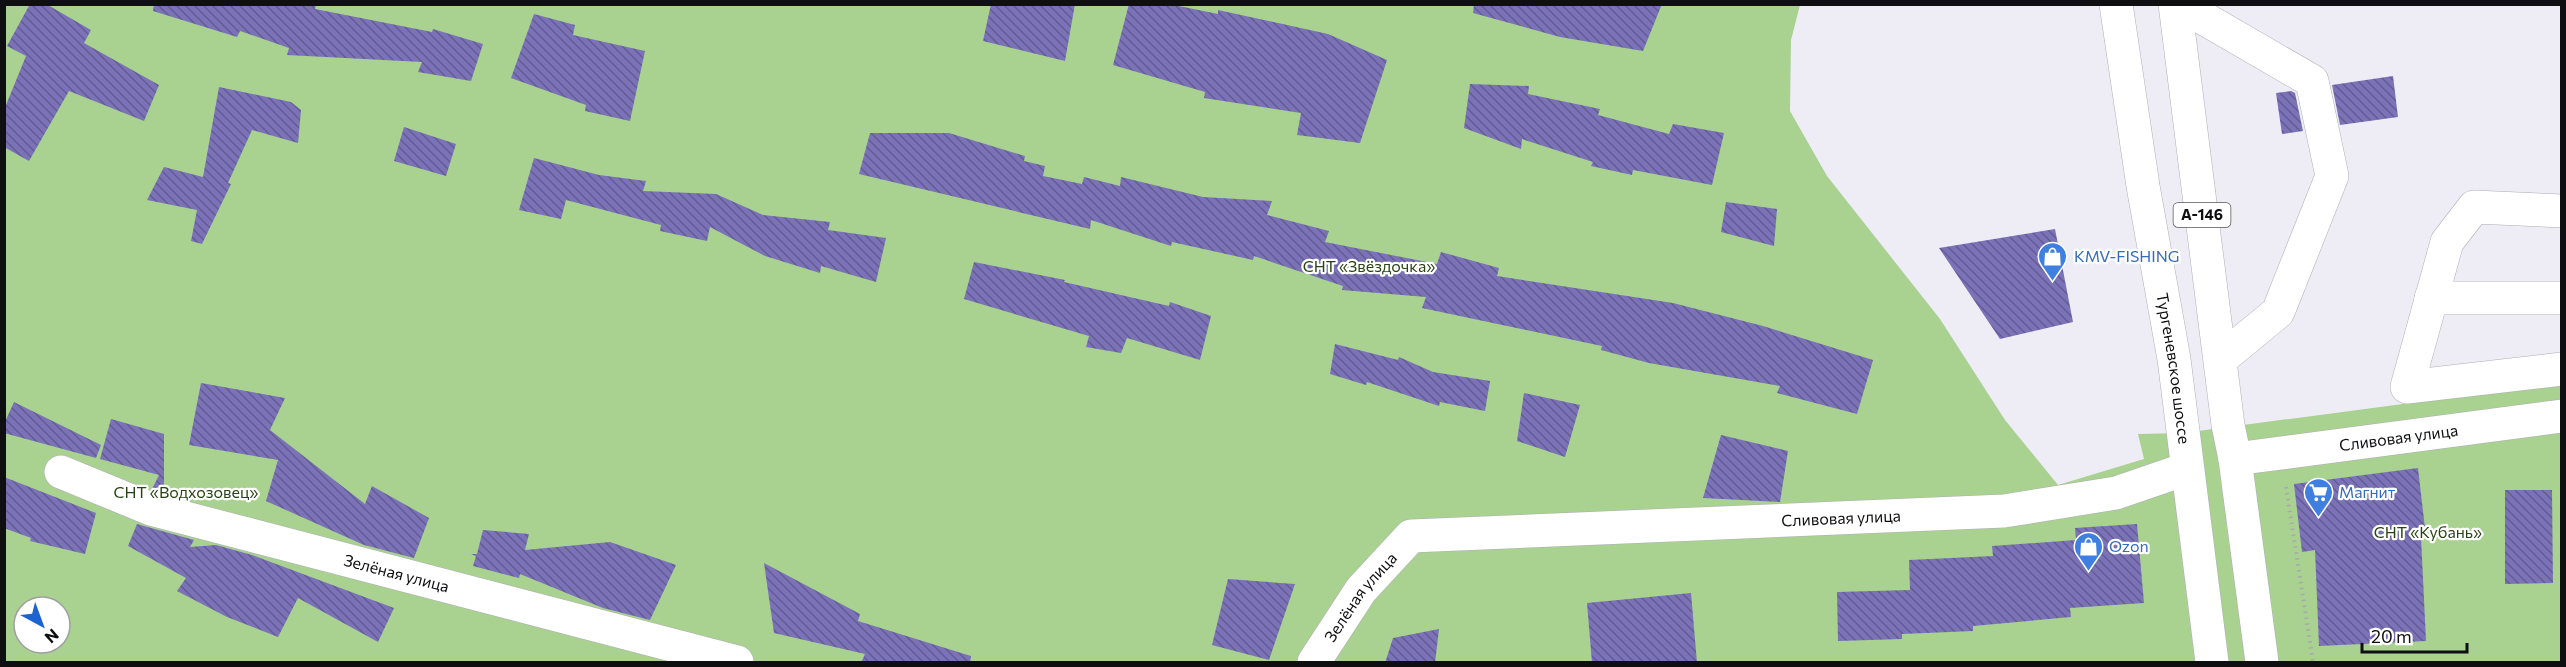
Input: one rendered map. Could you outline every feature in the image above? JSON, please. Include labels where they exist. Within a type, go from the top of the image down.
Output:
[{"type":"main road","name":"Тургеневское шоссе","points":[[2116,4],[2143,186],[2174,359],[2212,663]]},
{"type":"main road","name":"А-146","points":[[2177,4],[2228,425],[2235,459],[2262,663]]},
{"type":"main road","points":[[2177,4],[2312,81],[2332,176],[2278,312],[2221,359]]},
{"type":"main road","points":[[2562,212],[2474,207],[2446,242],[2407,387],[2562,369]]},
{"type":"main road","points":[[2431,298],[2562,298]]},
{"type":"main road","name":"Сливовая улица","points":[[2235,459],[2280,451],[2562,416]]},
{"type":"main road","name":"Сливовая улица","points":[[1411,536],[2004,511],[2116,493],[2187,468]]},
{"type":"main road","name":"Зелёная улица","points":[[61,472],[151,509],[736,663]]},
{"type":"main road","name":"Зелёная улица","points":[[1314,663],[1361,590],[1411,536]]},
{"type":"path","points":[[2280,451],[2313,663]]},
{"type":"green space","name":"СНТ «Звёздочка»","points":[[4,5],[1800,5],[1791,40],[1790,111],[1827,176],[1940,319],[2005,420],[2058,485],[2144,459],[2138,434],[2183,433],[2561,383],[2561,662],[5,662]]},
{"type":"building","points":[[30,4],[46,4],[91,30],[84,43],[159,85],[144,121],[69,91],[29,161],[4,147],[4,110],[26,56],[7,46]]},
{"type":"building","points":[[154,4],[316,4],[315,9],[432,32],[433,29],[483,44],[471,81],[418,72],[422,62],[287,55],[289,48],[240,31],[237,37],[153,11]]},
{"type":"building","points":[[991,4],[1075,4],[1065,61],[983,41]]},
{"type":"building","points":[[1129,4],[1169,4],[1218,14],[1218,10],[1328,34],[1387,60],[1360,143],[1297,135],[1301,113],[1204,98],[1205,92],[1113,65]]},
{"type":"building","points":[[1474,4],[1662,4],[1643,51],[1560,37],[1473,13]]},
{"type":"building","points":[[534,14],[575,25],[573,35],[645,51],[630,121],[585,111],[586,105],[511,78]]},
{"type":"building","points":[[2393,76],[2398,117],[2340,125],[2332,85]]},
{"type":"building","points":[[1470,84],[1529,86],[1528,94],[1600,109],[1598,115],[1669,134],[1673,124],[1724,133],[1712,185],[1633,170],[1632,175],[1591,166],[1593,162],[1522,139],[1521,149],[1464,128]]},
{"type":"building","points":[[219,87],[291,102],[301,110],[298,143],[252,130],[228,183],[231,184],[202,244],[191,241],[197,210],[147,200],[164,167],[203,177]]},
{"type":"building","points":[[2291,91],[2295,93],[2303,131],[2282,134],[2276,93]]},
{"type":"building","points":[[404,127],[456,144],[446,176],[394,161]]},
{"type":"building","points":[[870,133],[949,133],[1025,156],[1024,161],[1045,166],[1043,176],[1082,184],[1084,177],[1120,186],[1121,177],[1203,197],[1272,201],[1267,215],[1329,231],[1325,242],[1437,264],[1441,252],[1499,268],[1497,276],[1673,303],[1763,326],[1873,360],[1857,414],[1777,393],[1780,386],[1649,363],[1601,350],[1602,346],[1422,308],[1426,297],[1342,290],[1343,286],[1254,256],[1253,260],[1172,242],[1171,246],[1091,220],[1090,229],[859,174]]},
{"type":"building","points":[[534,158],[599,175],[646,181],[643,191],[716,194],[763,215],[830,222],[828,230],[886,238],[876,282],[821,266],[820,273],[765,256],[710,227],[707,241],[660,231],[661,225],[566,200],[561,219],[519,210]]},
{"type":"building","points":[[1726,202],[1777,209],[1774,246],[1721,232]]},
{"type":"building","points":[[2055,229],[2073,322],[2000,339],[1939,248]]},
{"type":"building","points":[[974,262],[1065,280],[1064,282],[1169,306],[1170,302],[1211,316],[1200,360],[1127,338],[1121,353],[1086,347],[1089,336],[964,299]]},
{"type":"building","points":[[1335,344],[1398,360],[1399,357],[1433,372],[1490,381],[1485,411],[1440,402],[1439,406],[1367,382],[1366,385],[1330,374]]},
{"type":"building","points":[[201,383],[285,398],[270,430],[365,504],[372,486],[429,518],[414,558],[364,545],[266,501],[278,460],[189,445]]},
{"type":"building","points":[[1524,393],[1580,405],[1565,457],[1517,441]]},
{"type":"building","points":[[14,402],[101,445],[96,458],[4,433],[4,424]]},
{"type":"building","points":[[111,419],[164,434],[164,493],[152,489],[159,475],[100,459]]},
{"type":"building","points":[[1721,435],[1788,451],[1780,502],[1703,498]]},
{"type":"building","points":[[2418,468],[2426,537],[2421,537],[2426,641],[2319,646],[2315,550],[2302,552],[2294,484]]},
{"type":"building","points":[[4,477],[96,513],[85,554],[30,541],[31,538],[4,528]]},
{"type":"building","points":[[2505,490],[2552,490],[2553,583],[2505,584]]},
{"type":"building","points":[[137,524],[194,540],[190,547],[216,545],[252,555],[394,608],[378,642],[298,598],[278,637],[227,617],[177,591],[186,578],[128,546]]},
{"type":"building","points":[[2137,524],[2144,603],[2070,608],[2071,617],[1973,626],[1973,631],[1902,634],[1902,639],[1838,641],[1837,592],[1910,590],[1909,560],[1993,556],[1992,546],[2076,540],[2075,528]]},
{"type":"building","points":[[483,530],[529,534],[525,550],[610,542],[676,565],[650,620],[603,608],[520,574],[519,578],[473,566],[476,556],[471,554],[477,554]]},
{"type":"building","points":[[764,563],[860,614],[858,621],[971,656],[970,663],[861,663],[865,654],[774,633]]},
{"type":"building","points":[[1228,579],[1295,584],[1269,660],[1212,645]]},
{"type":"building","points":[[1691,593],[1697,663],[1592,663],[1587,603]]},
{"type":"building","points":[[1439,629],[1435,663],[1385,663],[1393,638]]},
{"type":"place","name":"KMV-FISHING","points":[[2053,282]]},
{"type":"place","name":"Магнит","points":[[2318,518]]},
{"type":"place","name":"Ozon","points":[[2088,572]]},
{"type":"park label","name":"СНТ «Водхозовец»","points":[[186,492]]},
{"type":"park label","name":"СНТ «Кубань»","points":[[2428,532]]}]
